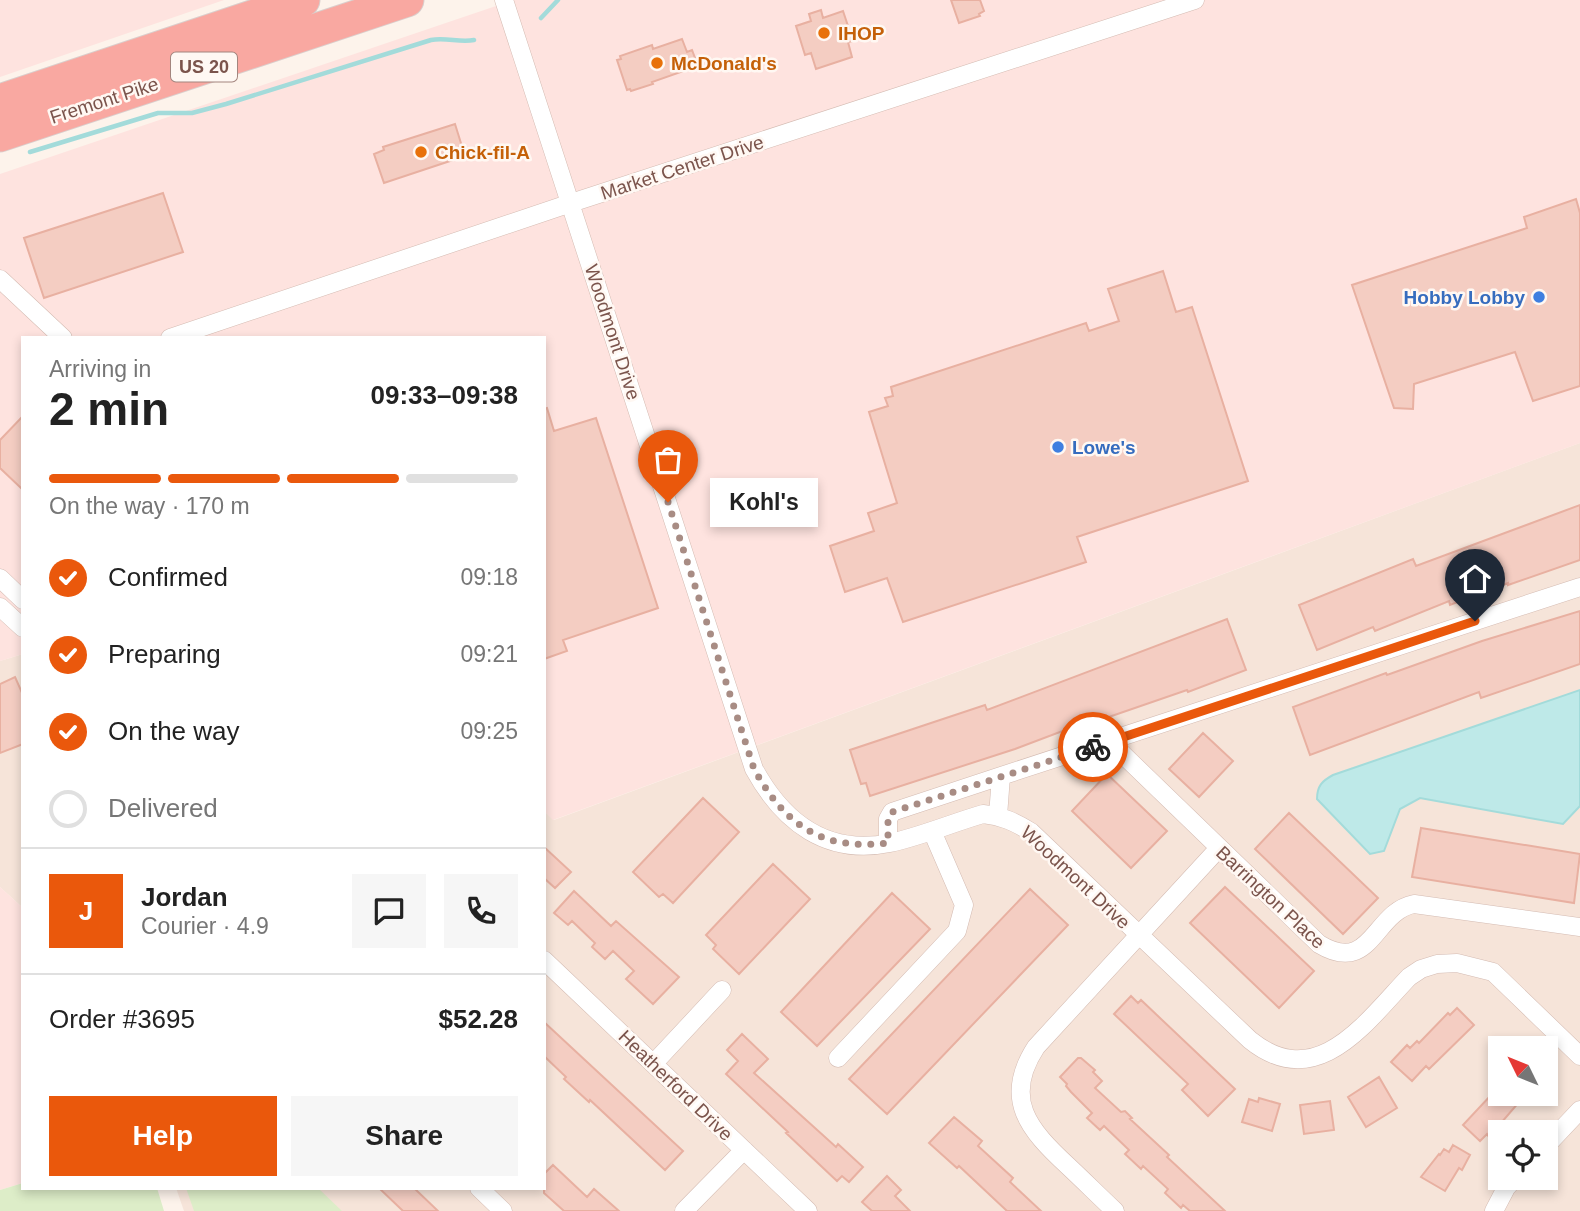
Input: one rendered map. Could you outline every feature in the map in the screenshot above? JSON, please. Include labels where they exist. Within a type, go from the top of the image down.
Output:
[{"type":"highway","name":"Fremont Pike","points":[[0,101],[303,0]]},
{"type":"highway","name":"Fremont Pike","points":[[0,135],[407,0]]},
{"type":"street","name":"Woodmont Drive","points":[[504,0],[754,769],[765,788],[789,817],[825,839],[856,846],[888,843],[983,814],[1014,821],[1031,832],[1250,1040],[1275,1055],[1307,1059],[1337,1048],[1409,977],[1437,964],[1457,962],[1493,972],[1580,1056]]},
{"type":"street","name":"Market Center Drive","points":[[176,336],[571,203],[1195,0]]},
{"type":"street","points":[[0,86],[35,77],[61,81]]},
{"type":"street","points":[[0,279],[61,336]]},
{"type":"street","points":[[0,578],[21,598]]},
{"type":"street","points":[[888,843],[888,819],[892,812],[1580,587]]},
{"type":"street","points":[[0,607],[21,626]]},
{"type":"street","name":"Barrington Place","points":[[1109,741],[1319,944],[1332,952],[1345,954],[1359,951],[1395,913],[1414,904],[1580,928]]},
{"type":"street","points":[[998,816],[1001,776]]},
{"type":"street","points":[[838,1058],[957,931],[964,905],[932,831]]},
{"type":"street","points":[[1115,1211],[1036,1135],[1026,1118],[1021,1101],[1025,1064],[1036,1047],[1219,848]]},
{"type":"street","name":"Heatherford Drive","points":[[546,962],[808,1211]]},
{"type":"street","points":[[654,1063],[722,990]]},
{"type":"street","points":[[1558,1133],[1580,1110]]},
{"type":"street","points":[[684,1211],[744,1150]]},
{"type":"street","points":[[481,1190],[503,1211]]},
{"type":"street","points":[[1494,1211],[1505,1190]]},
{"type":"shaded area","points":[[0,0],[224,0],[0,77]]},
{"type":"shaded area","points":[[514,0],[1580,0],[1580,443],[553,820],[546,813],[546,336],[21,336],[21,655],[0,661],[0,174]]},
{"type":"shaded area","points":[[1580,443],[1580,1211],[184,1211],[177,1190],[546,1190],[546,813],[554,820]]},
{"type":"shaded area","points":[[21,655],[21,906],[0,887],[0,661]]},
{"type":"shaded area","points":[[0,887],[21,906],[21,1184],[0,1190]]},
{"type":"green space","points":[[21,1184],[21,1190],[158,1190],[164,1211],[0,1211],[0,1190]]},
{"type":"green space","points":[[187,1190],[320,1190],[342,1211],[194,1211]]},
{"type":"water","points":[[1580,690],[1580,806],[1563,824],[1420,798],[1400,809],[1384,851],[1370,854],[1317,799],[1321,784],[1333,775]]},
{"type":"building","points":[[951,0],[980,0],[984,11],[980,16],[959,23]]},
{"type":"building","name":"IHOP","points":[[821,10],[823,18],[843,11],[853,41],[848,42],[852,57],[816,69],[811,53],[805,55],[796,26],[811,21],[809,14]]},
{"type":"building","name":"McDonald's","points":[[682,39],[687,52],[692,50],[698,66],[652,82],[653,84],[627,90],[617,60],[621,59],[620,56],[652,45],[653,49]]},
{"type":"building","name":"Chick-fil-A","points":[[455,124],[465,156],[384,183],[374,154],[384,150],[383,147]]},
{"type":"building","points":[[163,193],[183,252],[44,298],[24,238]]},
{"type":"building","points":[[1576,199],[1580,213],[1580,386],[1533,401],[1515,352],[1414,384],[1413,409],[1394,408],[1352,285],[1527,228],[1524,217]]},
{"type":"building","name":"Lowe's","points":[[1163,271],[1176,312],[1192,307],[1248,481],[1077,537],[1086,562],[903,622],[887,578],[845,592],[830,546],[874,531],[868,513],[897,503],[869,412],[888,406],[885,398],[893,396],[891,387],[1086,323],[1089,331],[1119,321],[1108,289]]},
{"type":"building","points":[[546,408],[554,431],[596,418],[658,608],[563,640],[567,651],[546,658]]},
{"type":"building","points":[[21,418],[21,488],[0,468],[0,440]]},
{"type":"building","points":[[1580,505],[1580,560],[1450,605],[1449,601],[1375,631],[1373,627],[1317,650],[1299,605],[1413,559],[1416,566]]},
{"type":"building","points":[[1580,611],[1580,664],[1481,698],[1479,692],[1310,755],[1293,707],[1386,673],[1387,675],[1482,641]]},
{"type":"building","points":[[1227,619],[1246,670],[1188,692],[1187,690],[1074,729],[1073,727],[1015,749],[870,796],[866,783],[861,784],[850,750],[985,705],[987,710]]},
{"type":"building","points":[[15,677],[21,690],[21,745],[0,753],[0,684]]},
{"type":"building","points":[[1203,733],[1233,761],[1199,797],[1169,769]]},
{"type":"building","points":[[1107,774],[1167,831],[1131,868],[1072,811]]},
{"type":"building","points":[[703,798],[739,832],[673,903],[663,894],[659,897],[633,872]]},
{"type":"building","points":[[1289,813],[1378,898],[1343,934],[1255,849]]},
{"type":"building","points":[[1421,828],[1580,854],[1574,903],[1412,877]]},
{"type":"building","points":[[546,849],[571,872],[555,888],[546,880]]},
{"type":"building","points":[[773,864],[810,899],[739,974],[713,949],[716,945],[706,935]]},
{"type":"building","points":[[1225,887],[1314,971],[1279,1008],[1190,923]]},
{"type":"building","points":[[1030,889],[1068,925],[887,1114],[849,1079]]},
{"type":"building","points":[[574,891],[611,926],[616,921],[679,977],[653,1004],[626,979],[634,971],[613,951],[605,959],[592,947],[595,943],[572,921],[568,925],[554,913]]},
{"type":"building","points":[[892,893],[930,929],[817,1046],[781,1012]]},
{"type":"building","points":[[1131,996],[1138,1003],[1141,1000],[1235,1089],[1208,1116],[1182,1090],[1188,1084],[1114,1014]]},
{"type":"building","points":[[1457,1008],[1474,1025],[1429,1069],[1426,1066],[1412,1081],[1391,1062],[1407,1045],[1410,1048],[1417,1041],[1419,1043],[1448,1013],[1450,1015]]},
{"type":"building","points":[[546,1024],[683,1151],[665,1170],[564,1079],[566,1077],[546,1058]]},
{"type":"building","points":[[742,1034],[768,1059],[754,1073],[836,1147],[838,1144],[863,1167],[849,1182],[842,1176],[837,1181],[726,1074],[738,1061],[727,1050]]},
{"type":"building","points":[[1078,1058],[1095,1070],[1093,1072],[1102,1081],[1095,1088],[1121,1112],[1125,1111],[1132,1118],[1130,1119],[1169,1155],[1167,1157],[1225,1211],[1190,1211],[1183,1205],[1181,1208],[1165,1193],[1168,1189],[1125,1154],[1129,1150],[1104,1126],[1100,1130],[1087,1118],[1092,1113],[1060,1077]]},
{"type":"building","points":[[1379,1077],[1397,1108],[1366,1127],[1348,1097]]},
{"type":"building","points":[[1259,1098],[1280,1104],[1272,1131],[1242,1122],[1249,1099],[1258,1102]]},
{"type":"building","points":[[1488,1098],[1488,1106],[1516,1106],[1504,1120],[1488,1120],[1488,1136],[1480,1141],[1463,1125]]},
{"type":"building","points":[[1330,1101],[1334,1130],[1304,1134],[1300,1105]]},
{"type":"building","points":[[954,1117],[982,1141],[978,1146],[1013,1178],[1010,1182],[1041,1211],[1007,1211],[959,1166],[957,1168],[929,1143]]},
{"type":"building","points":[[1453,1145],[1470,1155],[1445,1191],[1421,1177],[1444,1149],[1449,1152]]},
{"type":"building","points":[[553,1165],[587,1197],[594,1189],[619,1211],[564,1211],[544,1193],[546,1172]]},
{"type":"building","points":[[887,1176],[901,1190],[895,1196],[910,1211],[872,1211],[862,1202]]},
{"type":"building","points":[[381,1190],[416,1190],[438,1211],[403,1211]]},
{"type":"waterway","points":[[541,18],[558,0]]},
{"type":"waterway","points":[[30,152],[158,113],[192,113],[226,104],[431,40],[474,40]]},
{"type":"way so far","points":[[668,502],[754,769],[765,788],[789,817],[808,830],[825,839],[856,846],[888,843],[888,819],[892,812],[1093,747]]},
{"type":"place","name":"IHOP","points":[[824,33]]},
{"type":"place","name":"McDonald's","points":[[657,63]]},
{"type":"place","name":"Chick-fil-A","points":[[421,152]]},
{"type":"place","name":"Hobby Lobby","points":[[1539,297]]},
{"type":"place","name":"Lowe's","points":[[1058,447]]},
{"type":"place","name":"Kohl's","points":[[668,502]]},
{"type":"route","points":[[1093,747],[1475,621]]}]
